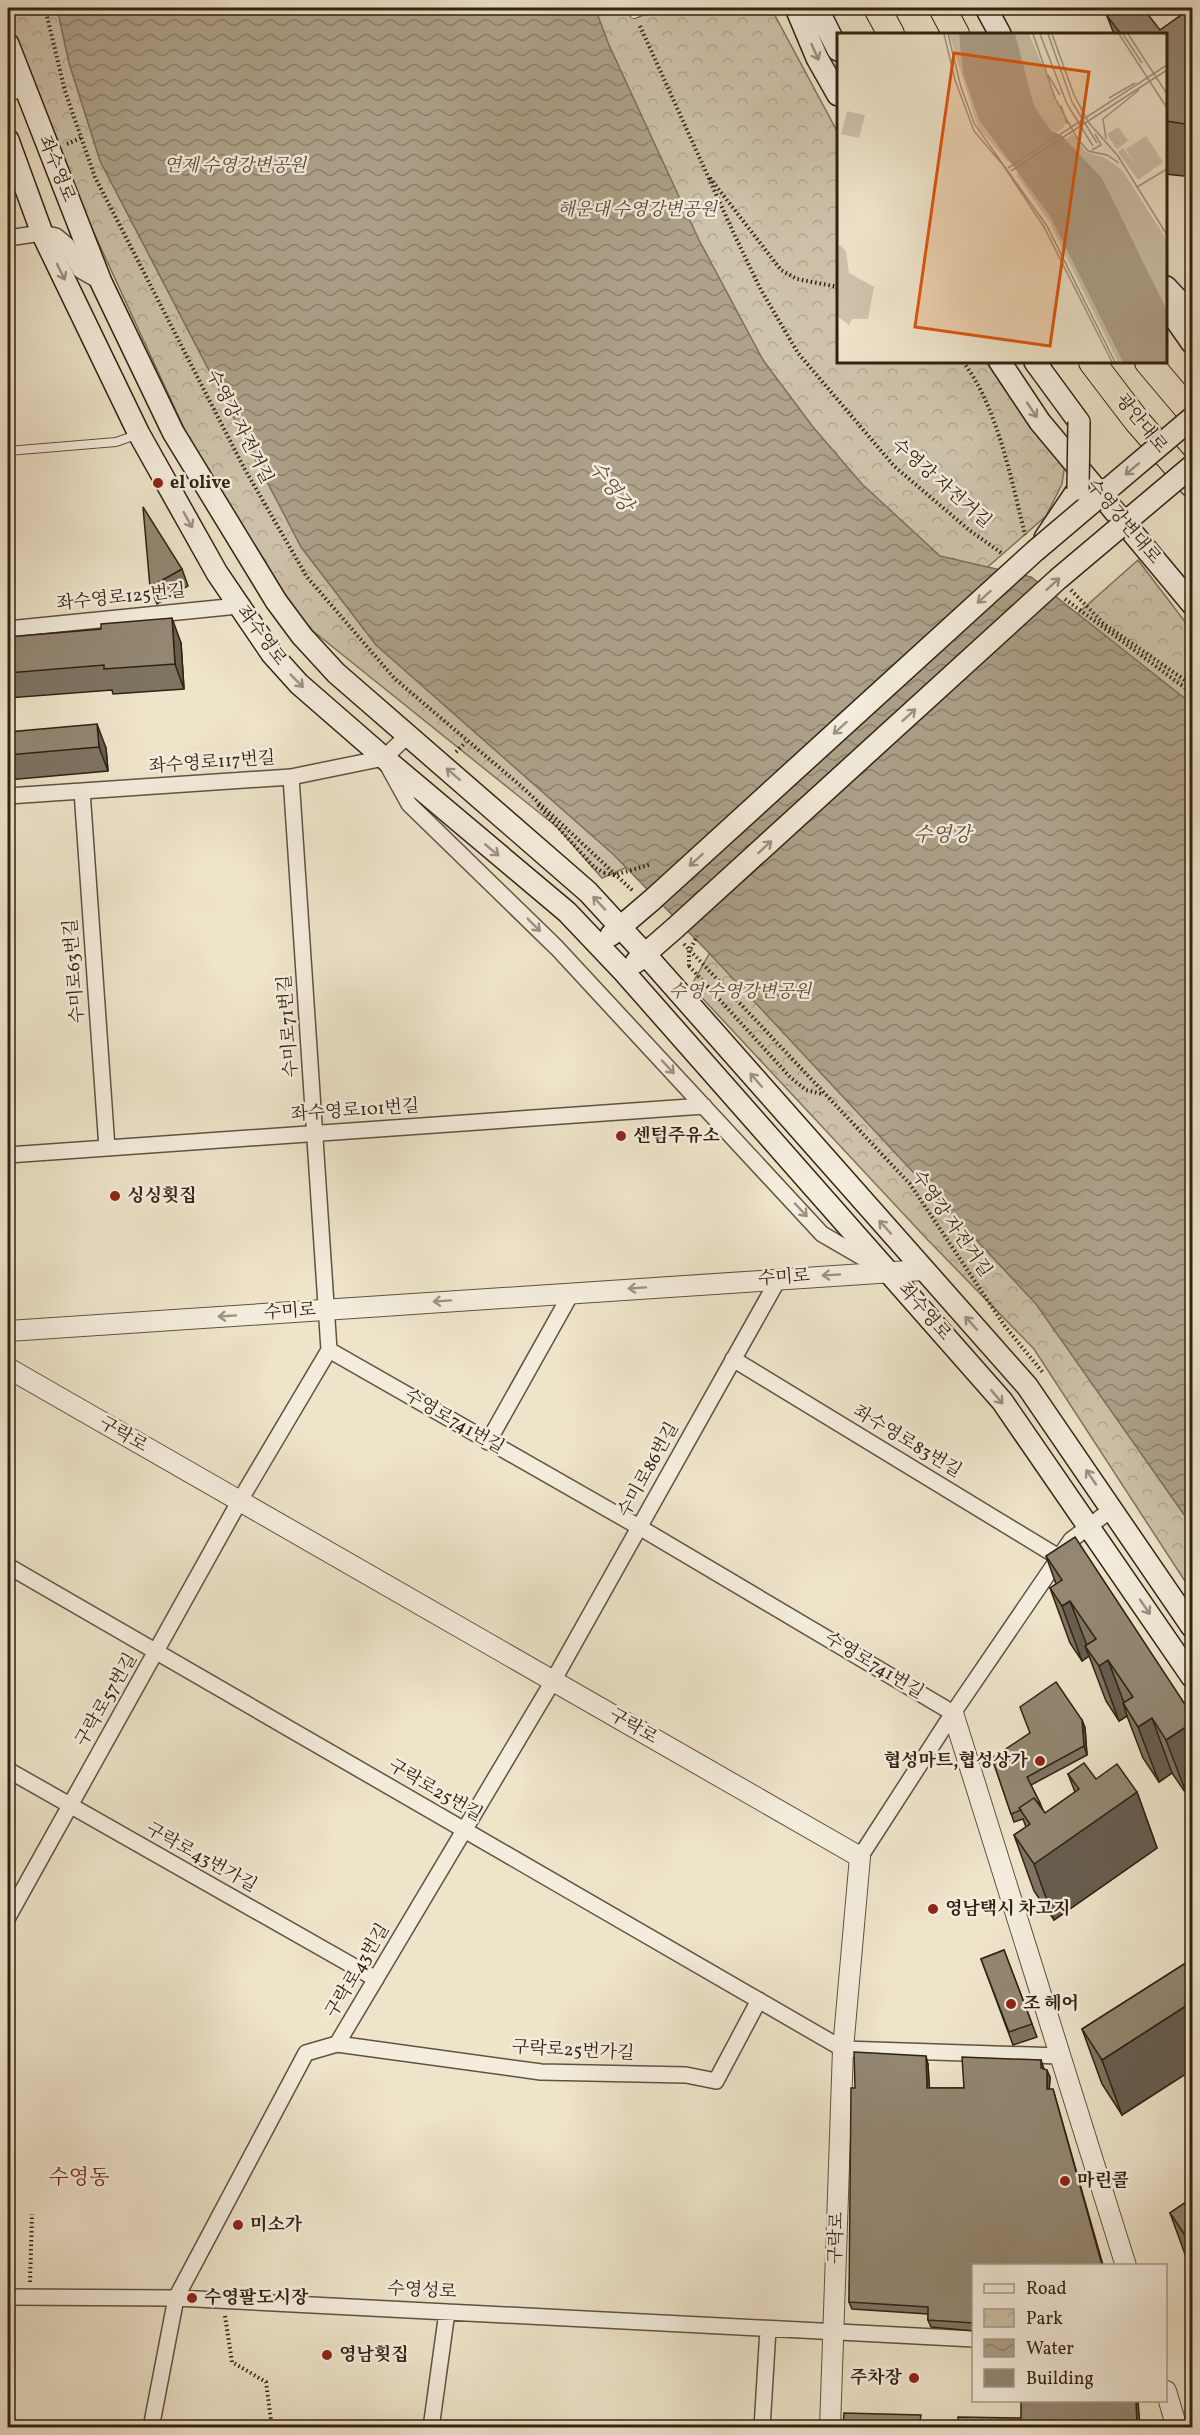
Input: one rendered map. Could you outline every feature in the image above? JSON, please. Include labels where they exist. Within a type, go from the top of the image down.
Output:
[{"type":"highway","points":[[877,8],[890,33]]},
{"type":"highway","points":[[942,8],[955,33]]},
{"type":"highway","name":"광안대로","points":[[1093,363],[1137,421],[1192,484]]},
{"type":"highway","points":[[1149,363],[1192,416]]},
{"type":"main road","points":[[796,8],[817,58],[837,93]]},
{"type":"main road","points":[[818,8],[837,48]]},
{"type":"main road","points":[[986,8],[999,33]]},
{"type":"main road","name":"좌수영로","points":[[10,50],[101,282],[173,432],[276,601],[302,636],[336,673],[588,892],[645,954],[1027,1386],[1192,1627]]},
{"type":"main road","name":"좌수영로","points":[[8,140],[42,233],[139,434],[238,606],[272,654],[299,684],[567,912],[624,972],[1002,1401],[1192,1677]]},
{"type":"main road","points":[[1167,288],[1192,315]]},
{"type":"main road","points":[[1167,307],[1192,343]]},
{"type":"main road","name":"수영강변대로","points":[[1001,363],[1040,422],[1192,604]]},
{"type":"main road","name":"수영강변대로","points":[[1035,551],[1078,489],[1079,422],[1040,368]]},
{"type":"main road","points":[[599,946],[1035,551],[1192,416]]},
{"type":"main road","points":[[624,972],[1058,579],[1192,466]]},
{"type":"street","name":"좌수영로","points":[[8,92],[16,92],[10,50]]},
{"type":"street","name":"좌수영로","points":[[42,233],[56,236],[67,245],[80,270],[101,282]]},
{"type":"street","points":[[8,238],[42,233]]},
{"type":"street","name":"좌수영로125번길","points":[[8,629],[238,606]]},
{"type":"street","points":[[408,735],[384,758],[410,804],[557,948],[822,1234],[890,1274]]},
{"type":"street","name":"좌수영로117번길","points":[[8,796],[291,777],[384,758]]},
{"type":"street","name":"수미로71번길","points":[[291,777],[328,1309]]},
{"type":"street","name":"수미로63번길","points":[[82,791],[107,1148]]},
{"type":"street","name":"좌수영로101번길","points":[[8,1155],[705,1106]]},
{"type":"street","name":"수미로","points":[[8,1331],[924,1270]]},
{"type":"street","name":"수미로86번길","points":[[552,1681],[779,1278]]},
{"type":"street","points":[[488,1442],[572,1292]]},
{"type":"street","points":[[239,1502],[329,1350],[328,1309]]},
{"type":"street","name":"수영로741번길","points":[[329,1350],[639,1527],[953,1713]]},
{"type":"street","name":"좌수영로83번길","points":[[733,1359],[1060,1558]]},
{"type":"street","name":"구락로","points":[[8,1368],[860,1857],[843,2049],[830,2427]]},
{"type":"street","name":"구락로57번길","points":[[8,1917],[239,1502]]},
{"type":"street","points":[[860,1857],[953,1713],[1071,1540],[1112,1509]]},
{"type":"street","name":"구락로25번길","points":[[8,1566],[843,2049]]},
{"type":"street","name":"구락로43번길","points":[[151,2427],[176,2298],[306,2053],[337,2044],[552,1681]]},
{"type":"street","points":[[953,1713],[1126,2264]]},
{"type":"street","name":"구락로43번가길","points":[[8,1770],[376,1978]]},
{"type":"street","name":"구락로25번가길","points":[[337,2044],[542,2073],[686,2075],[716,2080],[759,2000]]},
{"type":"street","points":[[843,2049],[1059,2056]]},
{"type":"street","name":"수영성로","points":[[8,2297],[176,2298],[972,2339]]},
{"type":"street","points":[[431,2427],[447,2312]]},
{"type":"street","points":[[762,2427],[768,2329]]},
{"type":"street","points":[[1167,2395],[1176,2427]]},
{"type":"lane","points":[[634,14],[649,8]]},
{"type":"lane","points":[[8,451],[116,442],[139,434]]},
{"type":"path","name":"수영강 자전거길","points":[[45,8],[64,90],[95,177],[244,468],[307,577],[395,679],[521,786],[649,902]]},
{"type":"path","name":"수영강 자전거길","points":[[634,14],[761,290],[798,353],[894,466],[969,530],[1008,558]]},
{"type":"path","points":[[706,172],[781,270],[797,279],[837,287]]},
{"type":"path","points":[[1056,593],[1192,693]]},
{"type":"path","name":"수영강 자전거길","points":[[521,786],[594,867],[604,873],[614,874],[649,865]]},
{"type":"path","name":"수영강 자전거길","points":[[673,930],[823,1094],[910,1184],[1004,1325],[1037,1362],[1050,1382]]},
{"type":"path","points":[[698,934],[689,952],[689,966],[790,1077],[806,1090],[823,1094]]},
{"type":"path","points":[[30,2297],[32,2214]]},
{"type":"path","points":[[223,2301],[232,2362],[266,2382],[272,2427]]},
{"type":"green space","name":"수영강","points":[[8,8],[771,8],[837,131],[837,363],[987,363],[1065,463],[1062,484],[1046,516],[662,852],[602,878],[557,827],[303,623],[190,441],[75,192],[8,17]]},
{"type":"green space","points":[[1138,560],[1192,631],[1192,715],[1067,623]]},
{"type":"green space","name":"수영 수영강변공원","points":[[725,926],[868,1090],[1192,1494],[1192,1592],[1034,1349],[925,1237],[691,986]]},
{"type":"water","name":"수영강","points":[[57,8],[595,8],[609,45],[699,240],[763,360],[813,427],[862,484],[940,556],[1031,577],[1192,704],[1192,1526],[1036,1304],[710,954],[614,855],[376,645],[301,547],[100,161],[69,63]]},
{"type":"building","points":[[1119,8],[1143,8],[1160,30],[1192,8],[1192,67],[1185,124],[1167,121],[1167,33],[1120,33],[1107,16]]},
{"type":"building","points":[[143,507],[182,569],[150,587]]},
{"type":"building","points":[[172,618],[175,664],[104,669],[104,665],[8,673],[8,637],[101,629],[101,624]]},
{"type":"building","points":[[97,724],[99,747],[8,755],[8,732]]},
{"type":"building","points":[[1075,1537],[1192,1715],[1192,1723],[1166,1740],[1152,1718],[1138,1727],[1123,1703],[1133,1697],[1108,1660],[1099,1666],[1085,1646],[1096,1639],[1070,1601],[1062,1606],[1050,1588],[1062,1580],[1046,1556]]},
{"type":"building","name":"협성마트,협성상가","points":[[1056,1682],[1082,1720],[1084,1746],[1027,1777],[1040,1803],[1034,1798],[1019,1808],[1021,1810],[1011,1814],[992,1758],[1030,1733],[1020,1707]]},
{"type":"building","points":[[1084,1763],[1096,1779],[1117,1764],[1137,1792],[1034,1864],[1014,1835],[1030,1824],[1019,1808],[1034,1798],[1045,1813],[1079,1789],[1068,1774]]},
{"type":"building","points":[[1192,1765],[1192,1781],[1185,1770]]},
{"type":"building","name":"조 헤어","points":[[1004,1950],[1032,2024],[1009,2032],[981,1959]]},
{"type":"building","points":[[1192,1959],[1192,2002],[1102,2060],[1082,2029]]},
{"type":"building","points":[[854,2052],[926,2056],[927,2088],[964,2088],[962,2057],[1041,2060],[1041,2068],[1047,2070],[1047,2089],[1053,2089],[1102,2264],[972,2264],[972,2323],[928,2320],[928,2307],[849,2302],[851,2088],[855,2088]]},
{"type":"building","points":[[1192,2198],[1192,2243],[1191,2244],[1170,2213]]},
{"type":"building","points":[[1021,2402],[1136,2402],[1137,2427],[843,2427],[844,2413],[921,2415],[920,2421],[958,2421],[958,2417],[1021,2418]]},
{"type":"place","name":"el olive","points":[[158,483]]},
{"type":"place","name":"센텀주유소","points":[[621,1136]]},
{"type":"place","name":"싱싱횟집","points":[[115,1196]]},
{"type":"place","name":"협성마트,협성상가","points":[[1040,1761]]},
{"type":"place","name":"영남택시 차고지","points":[[933,1909]]},
{"type":"place","name":"조 헤어","points":[[1011,2004]]},
{"type":"place","name":"마린콜","points":[[1065,2181]]},
{"type":"place","name":"미소가","points":[[238,2225]]},
{"type":"place","name":"수영팔도시장","points":[[192,2298]]},
{"type":"place","name":"영남횟집","points":[[327,2355]]},
{"type":"place","name":"주차장","points":[[914,2378]]},
{"type":"district","name":"수영동","points":[[79,2178]]},
{"type":"park label","name":"연제 수영강변공원","points":[[235,166]]},
{"type":"park label","name":"해운대 수영강변공원","points":[[637,210]]}]
